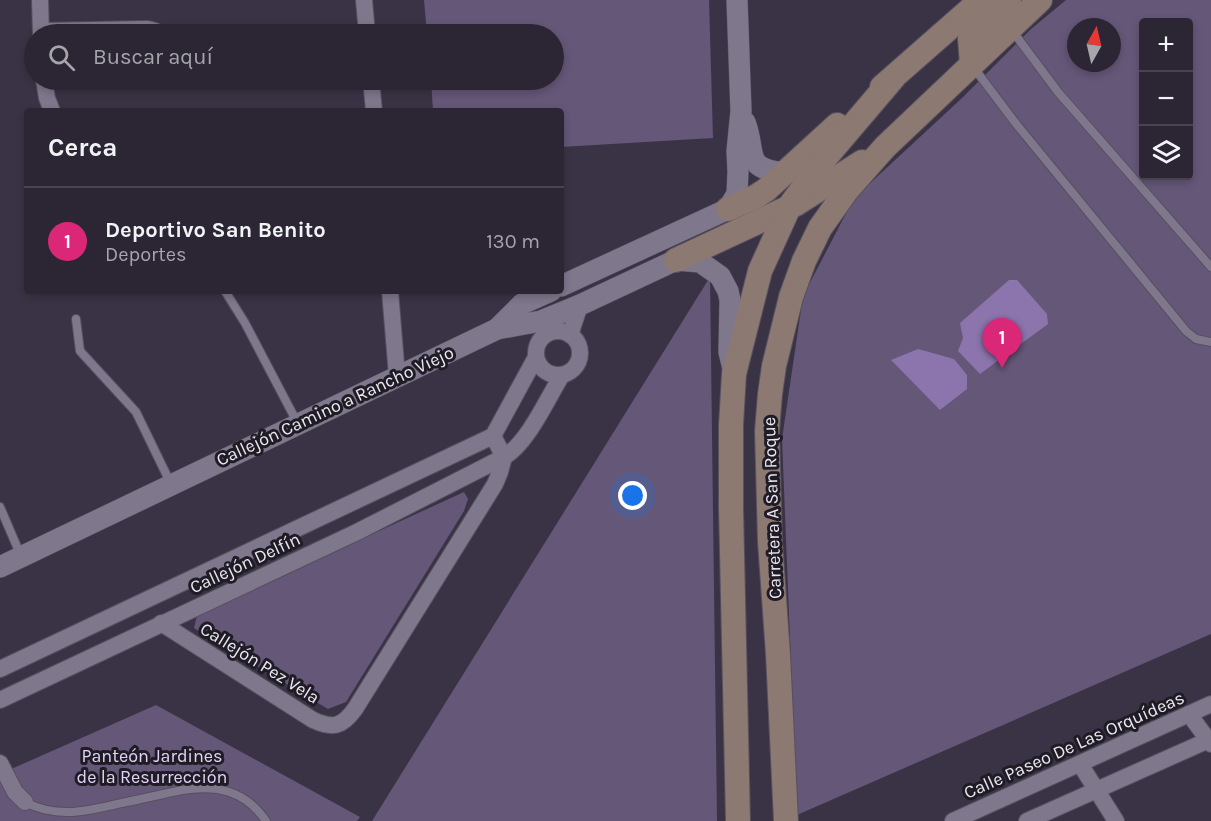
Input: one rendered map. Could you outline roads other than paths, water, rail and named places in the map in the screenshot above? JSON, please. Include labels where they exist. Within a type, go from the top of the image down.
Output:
[{"type":"main road","points":[[737,205],[766,190],[810,148],[981,0]]},
{"type":"main road","points":[[972,65],[970,39],[1009,0]]},
{"type":"main road","points":[[1010,28],[1040,0]]},
{"type":"main road","name":"Carretera A San Roque","points":[[786,821],[768,504],[767,431],[774,366],[791,297],[804,261],[820,228],[847,190],[885,147],[1010,28]]},
{"type":"main road","name":"Carretera A San Roque","points":[[738,821],[730,508],[734,374],[760,270],[778,222],[826,157],[894,77]]},
{"type":"main road","points":[[676,260],[778,222],[885,147]]},
{"type":"main road","points":[[737,205],[758,208],[778,222],[790,244],[790,253],[768,326],[766,350],[774,366]]},
{"type":"main road","points":[[737,795],[753,821]]},
{"type":"street","points":[[40,0],[41,24]]},
{"type":"street","points":[[364,0],[366,24]]},
{"type":"street","points":[[564,285],[737,205],[736,151],[741,111],[737,0]]},
{"type":"street","points":[[46,90],[51,108]]},
{"type":"street","points":[[372,90],[374,108]]},
{"type":"street","points":[[741,111],[750,135],[754,162],[760,168],[784,173]]},
{"type":"street","points":[[676,260],[700,262],[716,272],[724,283],[730,300],[729,352],[734,374]]},
{"type":"street","name":"Callejón Camino a Rancho Viejo","points":[[0,567],[497,329],[543,328],[580,305],[676,260]]},
{"type":"street","points":[[390,294],[397,376]]},
{"type":"street","points":[[497,329],[522,304],[544,294]]},
{"type":"street","points":[[570,335],[580,305]]},
{"type":"street","points":[[543,328],[570,335],[578,345],[579,358],[573,369],[562,375],[524,439],[513,452],[504,457],[493,436],[536,357],[543,328]]},
{"type":"street","points":[[536,357],[545,371],[562,375]]},
{"type":"street","name":"Callejón Delfín","points":[[0,669],[493,436]]},
{"type":"street","name":"Callejón Delfín","points":[[0,700],[355,533],[504,457]]},
{"type":"street","name":"Callejón Pez Vela","points":[[161,623],[313,720],[331,726],[340,724],[349,718],[355,709],[495,484],[504,457]]},
{"type":"street","name":"Calle Paseo De Las Orquídeas","points":[[953,821],[977,816],[1080,764],[1211,704]]},
{"type":"street","points":[[1027,821],[1210,741],[1189,714]]},
{"type":"street","points":[[0,763],[15,792],[25,802]]},
{"type":"street","points":[[1080,764],[1116,821]]},
{"type":"lane","points":[[1010,28],[1058,92],[1211,267]]},
{"type":"lane","points":[[972,65],[1017,124],[1186,331],[1196,339],[1211,342]]},
{"type":"lane","points":[[227,294],[245,323],[298,424]]},
{"type":"lane","points":[[75,319],[80,351],[136,412],[171,484]]},
{"type":"lane","points":[[0,507],[21,556]]},
{"type":"lane","points":[[25,802],[45,811],[79,812],[182,790],[213,788],[240,795],[266,821]]},
{"type":"place","name":"Deportivo San Benito","points":[[1002,368]]},
{"type":"park label","name":"Panteón Jardines de la Resurrección","points":[[152,766]]}]
